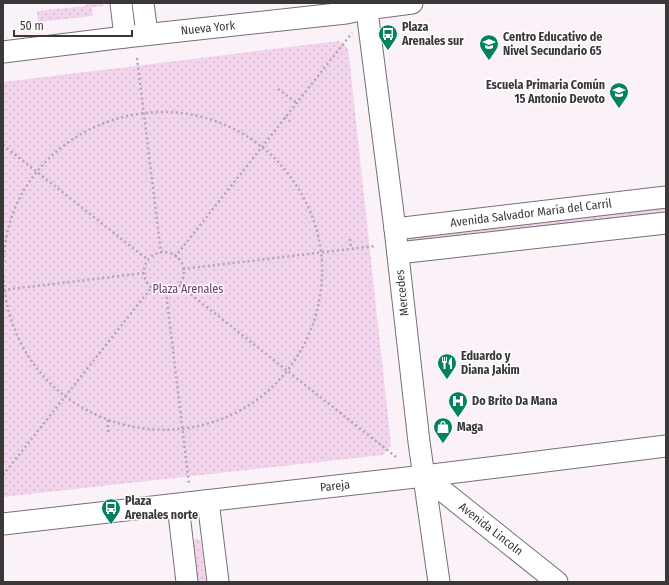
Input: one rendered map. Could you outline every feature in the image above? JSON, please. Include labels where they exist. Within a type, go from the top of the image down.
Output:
[{"type":"street","points":[[121,3],[125,37]]},
{"type":"street","points":[[144,3],[147,34]]},
{"type":"street","name":"Nueva York","points":[[3,52],[147,34],[346,13],[366,6],[412,3]]},
{"type":"street","name":"Mercedes","points":[[366,6],[398,253],[424,476],[439,582]]},
{"type":"street","name":"Avenida Salvador María del Carril","points":[[395,229],[666,197]]},
{"type":"street","name":"Avenida Salvador María del Carril","points":[[398,253],[666,223]]},
{"type":"street","name":"Pareja","points":[[3,524],[178,505],[666,446]]},
{"type":"street","name":"Avenida Lincoln","points":[[424,476],[557,582]]},
{"type":"street","points":[[208,501],[218,582]]},
{"type":"street","points":[[178,505],[187,582]]},
{"type":"path","points":[[175,257],[352,33]]},
{"type":"path","points":[[138,58],[161,253]]},
{"type":"path","points":[[278,89],[297,103]]},
{"type":"path","points":[[3,267],[4,248],[16,208],[25,189],[51,156],[84,132],[110,121],[144,112],[165,112],[186,113],[226,125],[245,135],[262,147],[277,161],[302,194],[311,212],[321,252],[322,273],[321,294],[309,335],[300,354],[287,371],[268,390],[258,399],[222,419],[182,429],[161,430],[141,429],[108,420],[82,408],[65,397],[49,383],[24,349],[15,330],[8,310],[4,290],[3,272]]},
{"type":"path","points":[[285,117],[290,121]]},
{"type":"path","points":[[3,145],[148,260]]},
{"type":"path","points":[[350,239],[351,249]]},
{"type":"path","points":[[183,269],[375,246]]},
{"type":"path","points":[[161,253],[166,253],[175,257],[179,260],[183,269],[182,280],[179,285],[166,292],[160,292],[151,288],[145,279],[144,273],[148,260],[151,257],[161,253]]},
{"type":"path","points":[[4,290],[144,273]]},
{"type":"path","points":[[179,285],[396,457]]},
{"type":"path","points":[[3,475],[151,288]]},
{"type":"path","points":[[166,292],[189,484]]},
{"type":"path","points":[[108,420],[108,433]]},
{"type":"green space","points":[[86,3],[102,3],[103,6],[92,7],[93,16],[38,22],[37,11],[86,6]]},
{"type":"green space","name":"Plaza Arenales","points":[[339,41],[348,48],[391,445],[383,455],[3,497],[3,82]]},
{"type":"green space","points":[[666,197],[666,223],[398,253],[396,236]]},
{"type":"green space","points":[[197,538],[201,544],[206,582],[197,582],[192,542]]},
{"type":"place","name":"Plaza Arenales sur","points":[[388,51]]},
{"type":"place","name":"Centro Educativo de Nivel Secundario 65","points":[[489,61]]},
{"type":"place","name":"Escuela Primaria Común 15 Antonio Devoto","points":[[619,109]]},
{"type":"place","name":"Eduardo y Diana Jakim","points":[[447,380]]},
{"type":"place","name":"Do Brito Da Mana","points":[[458,418]]},
{"type":"place","name":"Maga","points":[[443,444]]},
{"type":"place","name":"Plaza Arenales norte","points":[[111,525]]}]
